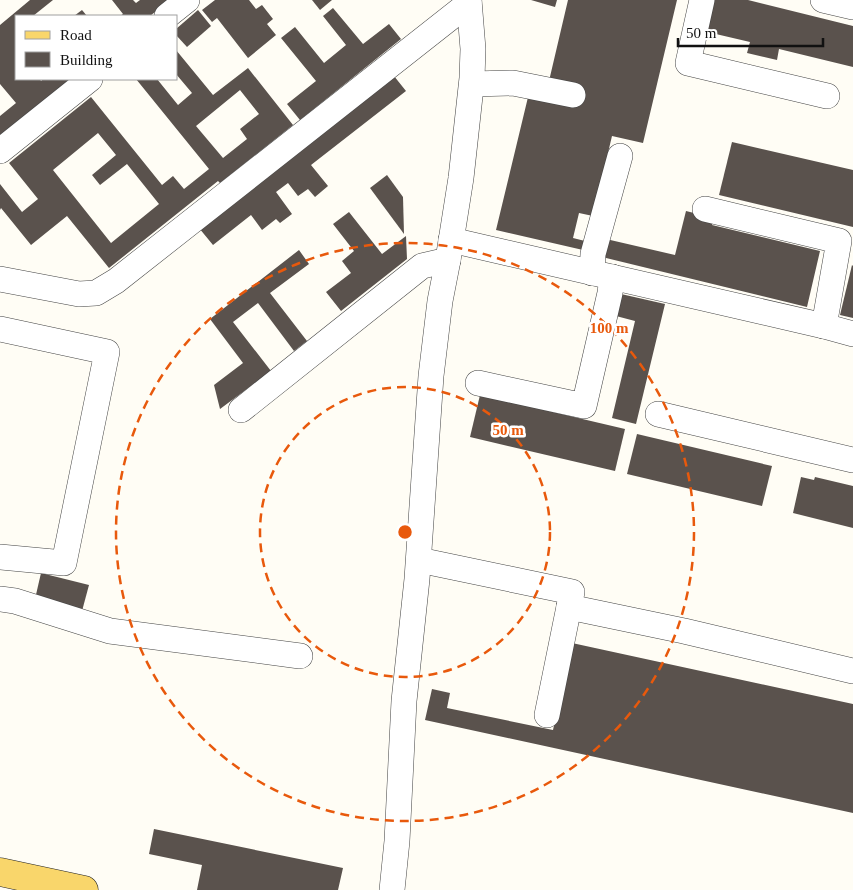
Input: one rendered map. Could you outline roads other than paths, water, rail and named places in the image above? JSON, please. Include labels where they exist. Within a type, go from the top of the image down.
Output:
[{"type":"main road","points":[[0,872],[84,890]]},
{"type":"lane","points":[[168,15],[187,0]]},
{"type":"lane","points":[[702,0],[688,63],[827,96]]},
{"type":"lane","points":[[823,0],[853,7]]},
{"type":"lane","points":[[392,890],[397,841],[404,701],[419,560],[432,376],[440,302],[461,178],[472,84],[473,49],[469,2]]},
{"type":"lane","points":[[0,279],[79,294],[96,293],[116,281],[469,2]]},
{"type":"lane","points":[[0,151],[89,80]]},
{"type":"lane","points":[[472,84],[512,83],[573,95]]},
{"type":"lane","points":[[478,383],[584,406],[610,293],[593,254],[620,156]]},
{"type":"lane","points":[[705,209],[839,241],[824,326]]},
{"type":"lane","points":[[241,410],[422,266],[450,250],[602,275],[853,334]]},
{"type":"lane","points":[[0,329],[107,352],[64,563],[0,557]]},
{"type":"lane","points":[[658,414],[853,460]]},
{"type":"lane","points":[[419,560],[572,592],[547,715]]},
{"type":"lane","points":[[0,599],[15,601],[110,631],[300,656]]},
{"type":"lane","points":[[569,607],[684,631],[853,671]]}]
